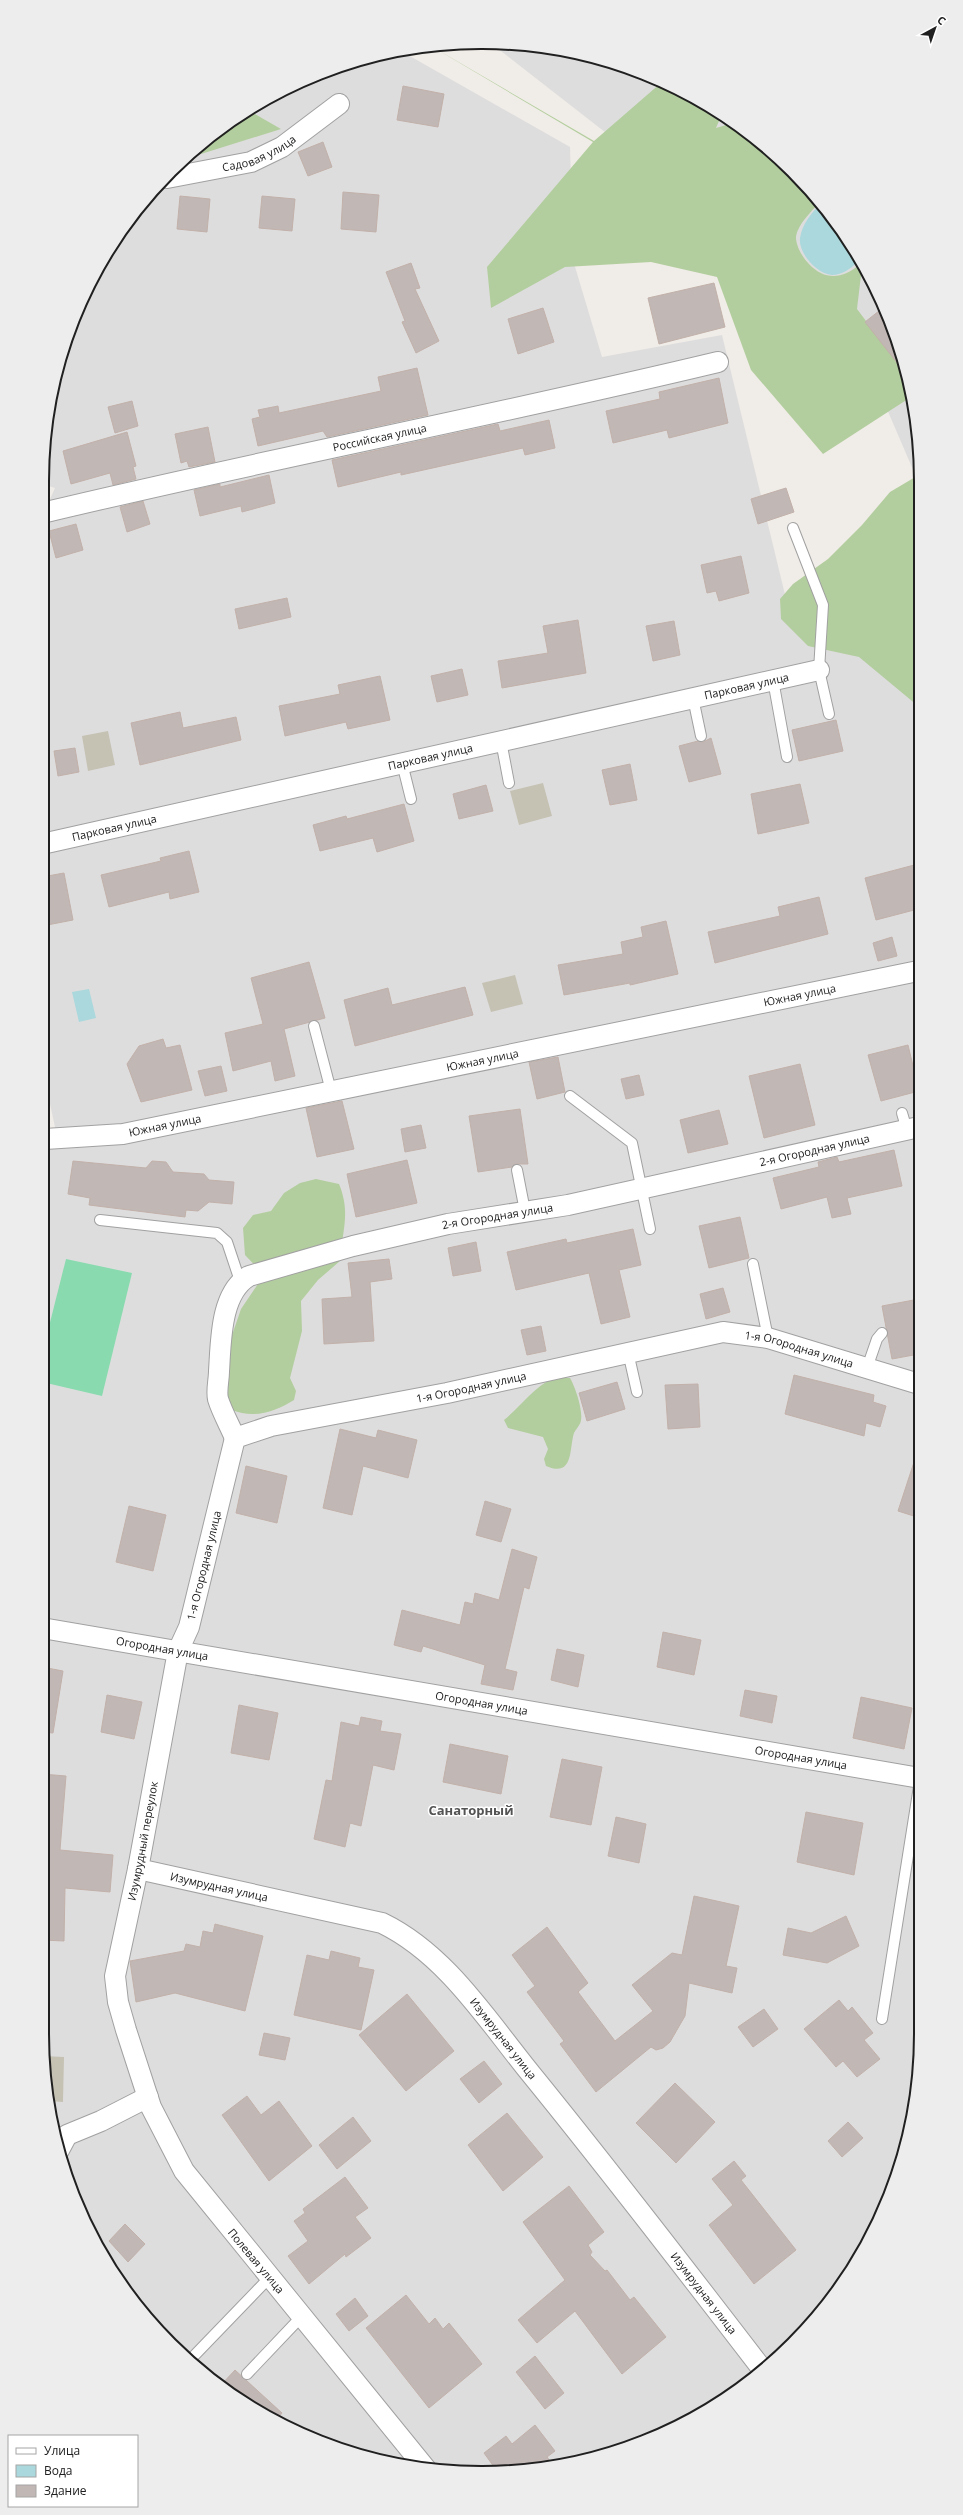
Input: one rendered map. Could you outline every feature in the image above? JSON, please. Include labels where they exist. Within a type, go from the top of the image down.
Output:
[{"type":"street","name":"Садовая улица","points":[[176,176],[252,162],[282,147],[339,104]]},
{"type":"street","name":"Российская улица","points":[[49,511],[192,477],[567,398],[718,362]]},
{"type":"street","name":"Парковая улица","points":[[49,842],[819,670]]},
{"type":"street","name":"Южная улица","points":[[49,1139],[123,1134],[914,972]]},
{"type":"street","name":"2-я Огородная улица","points":[[240,1281],[267,1270],[353,1246],[448,1224],[525,1212],[641,1188],[909,1123]]},
{"type":"street","points":[[235,1438],[218,1398],[221,1338],[228,1307],[240,1281]]},
{"type":"street","name":"1-я Огородная улица","points":[[178,1651],[189,1627],[235,1438],[271,1426],[446,1393],[723,1332],[768,1338],[914,1382]]},
{"type":"street","name":"Огородная улица","points":[[49,1629],[914,1778]]},
{"type":"street","name":"Изумрудный переулок","points":[[126,2030],[118,2002],[115,1976],[138,1869],[178,1651]]},
{"type":"street","name":"Изумрудная улица","points":[[138,1869],[382,1923],[406,1934],[434,1958],[465,1992],[587,2142],[759,2365]]},
{"type":"street","name":"Полевая улица","points":[[126,2030],[148,2097],[184,2171],[420,2461]]},
{"type":"street","points":[[63,2142],[67,2135],[101,2122],[148,2097]]},
{"type":"lane","points":[[794,528],[823,605],[819,670],[829,714]]},
{"type":"lane","points":[[773,680],[787,757]]},
{"type":"lane","points":[[692,698],[701,736]]},
{"type":"lane","points":[[501,741],[509,783]]},
{"type":"lane","points":[[402,763],[411,798]]},
{"type":"lane","points":[[314,1026],[331,1091]]},
{"type":"lane","points":[[570,1096],[632,1143],[650,1229]]},
{"type":"lane","points":[[517,1170],[525,1212]]},
{"type":"lane","points":[[100,1220],[216,1233],[227,1242],[240,1281]]},
{"type":"lane","points":[[753,1264],[768,1338]]},
{"type":"lane","points":[[867,1368],[875,1343],[882,1333]]},
{"type":"lane","points":[[628,1352],[637,1392]]},
{"type":"lane","points":[[882,2019],[914,1817]]},
{"type":"lane","points":[[193,2356],[270,2278]]},
{"type":"lane","points":[[247,2374],[302,2316]]},
{"type":"shaded area","points":[[499,50],[566,57],[621,72],[673,94],[698,107],[745,138],[767,156],[807,196],[825,218],[856,265],[881,316],[891,342],[906,397],[913,453],[914,471],[850,323]]},
{"type":"shaded area","points":[[409,55],[570,147],[573,260],[602,357],[722,335],[788,607],[914,629],[914,2034],[913,2062],[906,2118],[891,2173],[869,2225],[841,2274],[807,2319],[767,2359],[745,2377],[698,2408],[647,2433],[621,2443],[593,2451],[566,2458],[510,2465],[453,2465],[425,2462],[397,2458],[342,2443],[316,2433],[265,2408],[218,2377],[196,2359],[156,2319],[138,2297],[107,2250],[94,2225],[72,2173],[64,2145],[57,2118],[53,2090],[49,2034],[49,1154],[55,1127],[49,1099],[49,501],[55,488],[49,486],[53,425],[57,397],[72,342],[82,316],[107,265],[138,218],[156,196],[196,156],[218,138],[265,107],[316,82],[342,72],[397,57]]},
{"type":"shaded area","points":[[108,731],[115,765],[88,771],[82,736]]},
{"type":"shaded area","points":[[543,783],[552,816],[519,825],[510,791]]},
{"type":"shaded area","points":[[515,975],[523,1004],[491,1012],[482,983]]},
{"type":"shaded area","points":[[50,2056],[64,2057],[63,2102],[55,2101]]},
{"type":"green space","points":[[440,51],[594,141],[657,87],[698,107],[719,120],[716,128],[726,125],[745,138],[767,156],[816,207],[798,229],[796,239],[799,249],[809,264],[821,273],[834,276],[847,273],[857,267],[861,275],[857,309],[897,361],[906,400],[823,454],[751,370],[717,277],[651,262],[565,267],[491,308],[487,267],[593,142]]},
{"type":"green space","points":[[254,114],[281,129],[197,155],[218,138]]},
{"type":"green space","points":[[914,478],[914,703],[859,657],[808,646],[781,619],[780,599],[793,584],[828,559],[862,525],[890,492]]},
{"type":"green space","points":[[316,1179],[339,1184],[343,1194],[345,1222],[340,1261],[318,1280],[301,1301],[302,1331],[290,1378],[296,1391],[294,1400],[279,1408],[264,1413],[240,1413],[232,1410],[225,1390],[230,1341],[241,1309],[264,1275],[245,1255],[243,1228],[253,1215],[271,1211],[284,1193],[300,1183]]},
{"type":"green space","points":[[66,1259],[132,1273],[102,1396],[49,1384],[49,1326]]},
{"type":"green space","points":[[553,1378],[570,1378],[581,1410],[581,1422],[574,1433],[569,1460],[566,1465],[555,1469],[546,1466],[544,1459],[548,1449],[543,1437],[508,1428],[504,1420],[533,1392]]},
{"type":"water","points":[[817,208],[825,218],[855,264],[850,269],[839,274],[826,274],[815,267],[805,256],[800,244],[800,238],[810,215]]},
{"type":"water","points":[[89,989],[96,1018],[79,1022],[72,992]]},
{"type":"building","points":[[403,86],[444,94],[438,127],[397,120]]},
{"type":"building","points":[[323,142],[332,167],[308,176],[298,152]]},
{"type":"building","points":[[343,192],[379,195],[376,232],[341,229]]},
{"type":"building","points":[[180,196],[210,199],[207,232],[177,229]]},
{"type":"building","points":[[262,196],[295,199],[292,231],[259,228]]},
{"type":"building","points":[[411,263],[420,288],[415,289],[439,341],[416,353],[402,322],[405,321],[386,272]]},
{"type":"building","points":[[714,283],[725,327],[659,344],[648,298]]},
{"type":"building","points":[[543,308],[554,342],[518,354],[508,319]]},
{"type":"building","points":[[879,311],[891,342],[897,363],[865,322]]},
{"type":"building","points":[[417,368],[428,415],[327,437],[323,431],[258,446],[252,419],[260,417],[258,410],[278,406],[279,413],[381,391],[378,377]]},
{"type":"building","points":[[719,378],[728,423],[669,438],[667,430],[613,443],[606,411],[660,399],[659,392]]},
{"type":"building","points":[[132,401],[138,426],[115,433],[108,407]]},
{"type":"building","points":[[549,420],[555,448],[525,455],[523,448],[401,475],[401,472],[338,487],[332,460],[498,424],[500,431]]},
{"type":"building","points":[[208,427],[215,462],[189,467],[187,461],[181,463],[175,434]]},
{"type":"building","points":[[127,432],[136,466],[133,467],[136,479],[113,485],[110,473],[71,484],[63,451]]},
{"type":"building","points":[[269,475],[275,503],[242,512],[241,506],[200,516],[194,490],[220,484],[220,487]]},
{"type":"building","points":[[786,488],[794,512],[758,524],[751,499]]},
{"type":"building","points":[[143,501],[150,524],[127,532],[120,507]]},
{"type":"building","points":[[76,524],[83,550],[56,558],[49,531]]},
{"type":"building","points":[[741,556],[749,593],[719,601],[716,591],[707,593],[701,565]]},
{"type":"building","points":[[287,598],[291,617],[239,629],[235,609]]},
{"type":"building","points":[[578,620],[586,673],[502,688],[498,661],[548,653],[543,626]]},
{"type":"building","points":[[674,621],[680,655],[653,661],[646,626]]},
{"type":"building","points":[[462,669],[468,695],[437,702],[431,676]]},
{"type":"building","points":[[380,676],[390,720],[348,729],[346,722],[285,736],[279,706],[340,694],[338,685]]},
{"type":"building","points":[[180,712],[183,728],[236,717],[241,740],[140,765],[131,723]]},
{"type":"building","points":[[836,720],[843,751],[799,761],[792,730]]},
{"type":"building","points":[[711,738],[721,774],[689,782],[679,746],[698,741],[703,742]]},
{"type":"building","points":[[75,748],[79,772],[58,776],[54,751]]},
{"type":"building","points":[[630,764],[637,800],[610,805],[602,770]]},
{"type":"building","points":[[800,784],[809,823],[758,834],[751,794]]},
{"type":"building","points":[[486,785],[493,811],[459,819],[453,794]]},
{"type":"building","points":[[404,804],[414,841],[377,852],[373,838],[320,851],[313,825],[346,816],[347,819]]},
{"type":"building","points":[[189,851],[199,892],[170,899],[169,892],[109,907],[101,875],[161,861],[160,858]]},
{"type":"building","points":[[914,865],[914,910],[876,920],[865,878]]},
{"type":"building","points":[[64,873],[73,920],[49,925],[49,876]]},
{"type":"building","points":[[819,897],[828,934],[715,963],[708,932],[780,916],[778,907]]},
{"type":"building","points":[[666,921],[678,974],[630,985],[630,983],[564,995],[558,965],[623,954],[621,942],[643,937],[641,927]]},
{"type":"building","points":[[892,937],[897,956],[878,961],[873,943]]},
{"type":"building","points":[[309,962],[325,1018],[284,1029],[295,1076],[275,1081],[271,1061],[233,1071],[225,1033],[263,1024],[251,978]]},
{"type":"building","points":[[465,987],[473,1015],[355,1046],[344,1000],[388,988],[392,1005]]},
{"type":"building","points":[[163,1039],[166,1048],[180,1045],[192,1090],[141,1102],[127,1064],[139,1046]]},
{"type":"building","points":[[908,1045],[914,1070],[914,1092],[881,1101],[868,1055]]},
{"type":"building","points":[[558,1057],[565,1092],[537,1099],[529,1062]]},
{"type":"building","points":[[800,1064],[815,1125],[764,1138],[749,1076]]},
{"type":"building","points":[[221,1066],[227,1091],[205,1096],[198,1071]]},
{"type":"building","points":[[639,1075],[644,1095],[626,1099],[621,1079]]},
{"type":"building","points":[[342,1101],[354,1149],[317,1157],[306,1108]]},
{"type":"building","points":[[520,1109],[528,1164],[516,1164],[512,1167],[478,1172],[469,1116]]},
{"type":"building","points":[[719,1110],[728,1144],[688,1153],[680,1120]]},
{"type":"building","points":[[421,1125],[426,1148],[405,1152],[401,1129]]},
{"type":"building","points":[[894,1150],[902,1186],[847,1198],[851,1214],[832,1218],[827,1197],[781,1209],[773,1178],[819,1167],[818,1162],[837,1157],[839,1162]]},
{"type":"building","points":[[407,1160],[417,1203],[356,1217],[347,1174]]},
{"type":"building","points":[[73,1161],[146,1168],[152,1161],[166,1162],[173,1172],[204,1174],[209,1180],[234,1182],[232,1204],[209,1202],[198,1211],[186,1210],[185,1217],[89,1205],[90,1198],[68,1194]]},
{"type":"building","points":[[740,1217],[749,1258],[709,1268],[699,1226]]},
{"type":"building","points":[[633,1229],[641,1265],[619,1270],[630,1317],[601,1324],[589,1273],[516,1290],[507,1252],[566,1239],[567,1243]]},
{"type":"building","points":[[476,1242],[481,1271],[453,1276],[448,1248]]},
{"type":"building","points":[[389,1259],[392,1279],[370,1282],[374,1341],[324,1344],[322,1299],[352,1297],[348,1263]]},
{"type":"building","points":[[723,1288],[730,1312],[706,1319],[700,1294]]},
{"type":"building","points":[[914,1300],[914,1355],[892,1359],[882,1306]]},
{"type":"building","points":[[541,1326],[546,1351],[527,1355],[521,1330]]},
{"type":"building","points":[[794,1375],[874,1395],[873,1402],[886,1406],[880,1427],[866,1423],[864,1436],[785,1414]]},
{"type":"building","points":[[617,1382],[625,1409],[587,1421],[579,1393]]},
{"type":"building","points":[[698,1384],[700,1427],[668,1429],[665,1385]]},
{"type":"building","points":[[340,1429],[376,1438],[378,1430],[417,1440],[408,1478],[363,1466],[352,1515],[323,1508]]},
{"type":"building","points":[[914,1462],[914,1516],[898,1511]]},
{"type":"building","points":[[246,1466],[287,1476],[277,1523],[236,1513]]},
{"type":"building","points":[[485,1501],[511,1509],[501,1542],[476,1535]]},
{"type":"building","points":[[129,1506],[166,1515],[153,1571],[116,1562]]},
{"type":"building","points":[[512,1549],[537,1557],[529,1589],[524,1587],[505,1669],[517,1672],[513,1690],[481,1684],[485,1665],[423,1646],[421,1652],[394,1645],[402,1610],[460,1625],[465,1602],[473,1604],[475,1593],[499,1600]]},
{"type":"building","points":[[663,1632],[701,1640],[694,1675],[657,1667]]},
{"type":"building","points":[[557,1649],[584,1655],[578,1687],[551,1680]]},
{"type":"building","points":[[49,1668],[63,1671],[53,1733],[49,1733]]},
{"type":"building","points":[[745,1690],[777,1696],[772,1723],[740,1716]]},
{"type":"building","points":[[107,1695],[142,1702],[134,1739],[101,1732]]},
{"type":"building","points":[[861,1697],[912,1708],[904,1749],[853,1738]]},
{"type":"building","points":[[239,1705],[278,1713],[269,1760],[231,1753]]},
{"type":"building","points":[[361,1717],[382,1721],[380,1731],[401,1734],[394,1770],[373,1765],[361,1826],[350,1823],[345,1847],[314,1839],[326,1780],[332,1781],[341,1722],[359,1726]]},
{"type":"building","points":[[450,1744],[508,1756],[501,1794],[443,1782]]},
{"type":"building","points":[[562,1759],[602,1767],[591,1825],[550,1817]]},
{"type":"building","points":[[49,1775],[66,1776],[60,1850],[113,1855],[110,1892],[65,1888],[64,1941],[49,1940]]},
{"type":"building","points":[[806,1812],[863,1823],[854,1875],[797,1862]]},
{"type":"building","points":[[616,1817],[646,1824],[639,1863],[608,1856]]},
{"type":"building","points":[[694,1896],[739,1906],[726,1966],[737,1968],[732,1993],[689,1983],[685,2016],[670,2042],[663,2048],[656,2050],[651,2047],[596,2092],[560,2044],[564,2041],[527,1992],[535,1986],[512,1955],[547,1927],[588,1983],[578,1992],[615,2041],[653,2011],[632,1985],[672,1953],[682,1955]]},
{"type":"building","points":[[846,1916],[859,1946],[827,1963],[783,1955],[788,1928],[811,1933]]},
{"type":"building","points":[[215,1924],[263,1936],[245,2011],[175,1993],[136,2002],[130,1961],[184,1951],[186,1944],[200,1947],[203,1931],[213,1933]]},
{"type":"building","points":[[331,1951],[360,1958],[358,1967],[374,1970],[361,2030],[294,2015],[307,1955],[329,1960]]},
{"type":"building","points":[[407,1994],[454,2051],[406,2091],[359,2035]]},
{"type":"building","points":[[839,2000],[848,2011],[852,2007],[873,2033],[864,2040],[880,2059],[857,2077],[843,2061],[836,2067],[804,2029]]},
{"type":"building","points":[[764,2009],[778,2029],[753,2047],[738,2027]]},
{"type":"building","points":[[264,2033],[290,2038],[285,2060],[259,2055]]},
{"type":"building","points":[[484,2061],[502,2084],[479,2103],[460,2079]]},
{"type":"building","points":[[675,2083],[715,2122],[676,2163],[636,2123]]},
{"type":"building","points":[[247,2096],[261,2115],[279,2101],[312,2146],[269,2181],[222,2115]]},
{"type":"building","points":[[507,2113],[543,2157],[503,2191],[468,2145]]},
{"type":"building","points":[[353,2117],[371,2141],[337,2169],[319,2145]]},
{"type":"building","points":[[848,2122],[863,2138],[842,2157],[828,2141]]},
{"type":"building","points":[[734,2161],[746,2176],[741,2180],[796,2250],[754,2284],[709,2225],[733,2205],[712,2179]]},
{"type":"building","points":[[345,2177],[368,2208],[355,2217],[371,2238],[346,2257],[345,2254],[309,2284],[288,2256],[308,2241],[294,2221],[305,2213],[303,2209]]},
{"type":"building","points":[[569,2186],[604,2232],[588,2245],[592,2252],[590,2255],[605,2271],[607,2270],[630,2300],[634,2297],[666,2337],[622,2374],[575,2311],[537,2343],[518,2320],[565,2280],[523,2222]]},
{"type":"building","points":[[125,2224],[145,2244],[128,2262],[109,2241]]},
{"type":"building","points":[[406,2295],[429,2324],[435,2318],[443,2329],[449,2323],[482,2364],[429,2408],[366,2328]]},
{"type":"building","points":[[355,2298],[368,2316],[349,2331],[336,2314]]},
{"type":"building","points":[[535,2356],[564,2393],[545,2409],[516,2372]]},
{"type":"building","points":[[235,2370],[282,2413],[280,2416],[265,2408],[224,2381]]},
{"type":"building","points":[[535,2425],[555,2451],[547,2457],[550,2460],[493,2466],[484,2453],[506,2436],[512,2444]]},
{"type":"district","name":"Санаторный","points":[[471,1810]]}]
